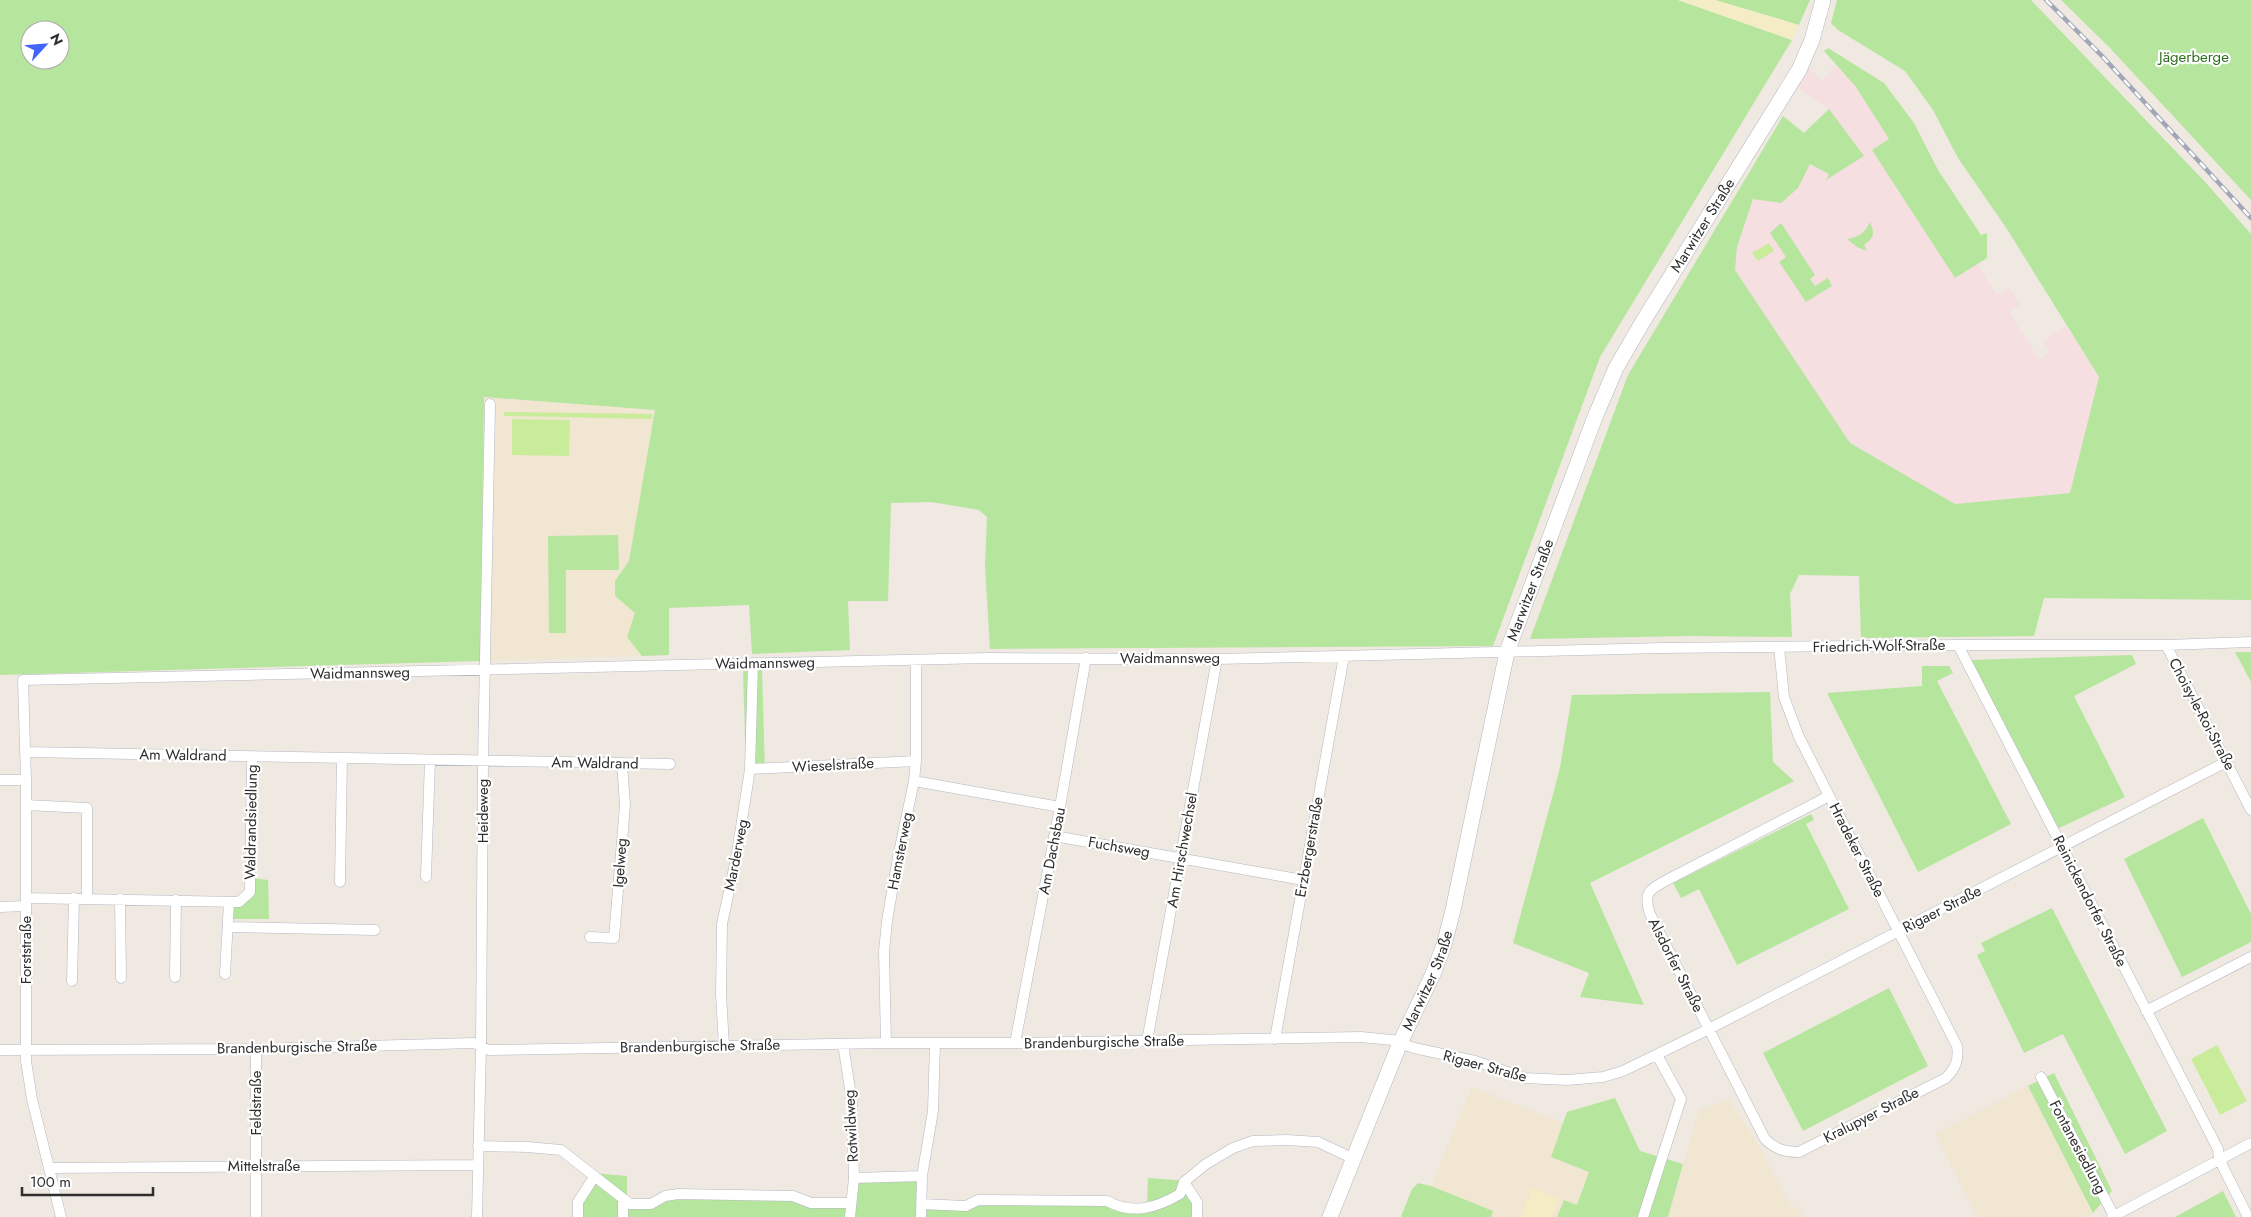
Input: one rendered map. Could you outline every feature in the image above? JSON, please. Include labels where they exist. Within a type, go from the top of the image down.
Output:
[{"type":"main road","name":"Marwitzer Straße","points":[[1330,1217],[1400,1043],[1433,974],[1444,945],[1507,652],[1595,417],[1616,368],[1642,322],[1799,70],[1812,40],[1823,0]]},
{"type":"street","name":"Heideweg","points":[[477,1217],[490,404]]},
{"type":"street","name":"Friedrich-Wolf-Straße","points":[[1507,652],[1958,645],[2166,645],[2251,642]]},
{"type":"street","name":"Reinickendorfer Straße","points":[[1958,645],[2218,1149],[2219,1159]]},
{"type":"street","name":"Choisy-le-Roi-Straße","points":[[2166,645],[2251,810]]},
{"type":"street","name":"Hradeker Straße","points":[[1779,647],[1784,698],[1799,737],[1957,1046]]},
{"type":"street","name":"Waidmannsweg","points":[[23,680],[754,663],[1217,658],[1507,652]]},
{"type":"street","name":"Erzbergerstraße","points":[[1275,1039],[1344,656]]},
{"type":"street","name":"Am Dachsbau","points":[[1015,1044],[1086,658]]},
{"type":"street","name":"Am Hirschwechsel","points":[[1147,1041],[1217,658]]},
{"type":"street","name":"Hamsterweg","points":[[886,1043],[884,951],[887,921],[914,781],[916,761],[916,660]]},
{"type":"street","name":"Marderweg","points":[[724,1046],[721,994],[722,924],[736,859],[750,769],[754,663]]},
{"type":"street","name":"Forststraße","points":[[23,680],[26,780],[25,1049],[32,1099],[61,1217]]},
{"type":"street","name":"Am Waldrand","points":[[25,752],[670,764]]},
{"type":"street","name":"Waldrandsiedlung","points":[[0,906],[74,898],[240,902],[250,892],[252,757]]},
{"type":"street","points":[[340,882],[342,758]]},
{"type":"street","points":[[426,877],[430,760]]},
{"type":"street","name":"Wieselstraße","points":[[750,769],[916,761]]},
{"type":"street","name":"Rigaer Straße","points":[[1400,1043],[1414,1048],[1475,1061],[1525,1078],[1541,1080],[1603,1077],[1623,1071],[2063,848],[2226,762]]},
{"type":"street","name":"Igelweg","points":[[590,937],[619,938],[625,805],[622,763]]},
{"type":"street","points":[[0,780],[26,780]]},
{"type":"street","points":[[914,781],[1060,807]]},
{"type":"street","name":"Alsdorfer Straße","points":[[1765,1139],[1650,914],[1646,904],[1647,894],[1652,888],[1829,796]]},
{"type":"street","points":[[26,805],[87,808],[87,898]]},
{"type":"street","name":"Fuchsweg","points":[[1054,836],[1303,880]]},
{"type":"street","points":[[72,981],[74,898]]},
{"type":"street","points":[[120,899],[121,978]]},
{"type":"street","points":[[175,978],[176,900]]},
{"type":"street","points":[[226,974],[228,902]]},
{"type":"street","points":[[228,926],[375,930]]},
{"type":"street","points":[[2146,1010],[2251,957]]},
{"type":"street","name":"Brandenburgische Straße","points":[[0,1050],[256,1049],[474,1042],[489,1050],[886,1043],[1015,1044],[1368,1037],[1383,1038],[1400,1043]]},
{"type":"street","name":"Rotwildweg","points":[[843,1044],[852,1102],[854,1178],[850,1217]]},
{"type":"street","points":[[920,1217],[922,1176],[932,1111],[935,1044]]},
{"type":"street","name":"Kralupyer Straße","points":[[1765,1139],[1773,1147],[1784,1152],[1798,1152],[1946,1078],[1954,1070],[1959,1058],[1957,1046]]},
{"type":"street","name":"Feldstraße","points":[[256,1049],[256,1217]]},
{"type":"street","points":[[1643,1217],[1681,1099],[1657,1055]]},
{"type":"street","name":"Fontanesiedlung","points":[[2041,1078],[2113,1216],[2251,1143]]},
{"type":"street","points":[[921,1204],[966,1206],[978,1200],[1107,1201],[1119,1208],[1148,1213],[1180,1194],[1184,1182],[1221,1155],[1242,1144],[1254,1141],[1287,1140],[1318,1142],[1354,1159]]},
{"type":"street","points":[[478,1146],[561,1150],[630,1204],[651,1204],[665,1196],[703,1194],[793,1196],[811,1203],[850,1204]]},
{"type":"street","points":[[2219,1159],[2248,1217]]},
{"type":"street","name":"Mittelstraße","points":[[50,1168],[477,1164]]},
{"type":"street","points":[[854,1178],[922,1176]]},
{"type":"street","points":[[578,1217],[578,1202],[594,1177]]},
{"type":"street","points":[[1184,1182],[1197,1202],[1197,1217]]},
{"type":"street","points":[[623,1200],[623,1217]]},
{"type":"street","points":[[966,1206],[966,1217]]},
{"type":"shaded area","points":[[1837,64],[1856,87],[1889,139],[1872,150],[1955,278],[1977,264],[1997,295],[2009,288],[2020,305],[2009,312],[2039,359],[2050,352],[2043,341],[2066,326],[2099,377],[2070,493],[1955,504],[1850,443],[1735,270],[1737,247],[1761,174],[1803,158],[1829,109],[1798,87],[1809,68],[1822,81]]},
{"type":"shaded area","points":[[483,397],[656,410],[629,561],[615,581],[615,596],[635,613],[627,637],[642,656],[480,661]]},
{"type":"shaded area","points":[[2028,1086],[2093,1213],[2086,1217],[1977,1217],[1935,1134]]},
{"type":"shaded area","points":[[1472,1087],[1564,1123],[1551,1157],[1589,1172],[1577,1205],[1564,1200],[1557,1217],[1491,1217],[1493,1211],[1431,1186]]},
{"type":"shaded area","points":[[1729,1099],[1753,1135],[1792,1208],[1798,1206],[1804,1217],[1668,1217],[1699,1110]]},
{"type":"green space","points":[[0,0],[1678,0],[1792,40],[1600,357],[1493,646],[990,649],[985,566],[987,517],[979,510],[931,502],[891,503],[888,601],[848,601],[850,650],[752,654],[749,605],[669,608],[669,655],[642,656],[627,637],[635,613],[615,596],[615,581],[629,561],[655,410],[484,397],[480,661],[0,675]]},
{"type":"green space","points":[[1715,0],[1810,0],[1799,25]]},
{"type":"green space","points":[[1837,0],[2031,0],[2206,183],[2251,234],[2251,600],[2044,598],[2034,636],[1861,638],[1859,576],[1799,575],[1790,594],[1792,637],[1689,636],[1530,639],[1628,375],[1783,116],[1804,133],[1829,109],[1864,156],[1826,180],[1829,174],[1810,164],[1798,188],[1781,203],[1753,199],[1737,247],[1735,270],[1850,443],[1955,504],[2070,493],[2099,377],[2007,229],[1958,158],[1933,110],[1905,71],[1838,30],[1831,23]]},
{"type":"green space","name":"Jägerberge","points":[[2061,0],[2251,0],[2251,200],[2109,47]]},
{"type":"green space","points":[[1828,48],[1884,83],[1914,123],[1938,170],[1981,235],[1987,233],[1987,258],[1955,278],[1872,150],[1889,139],[1856,87],[1824,51]]},
{"type":"green space","points":[[1870,222],[1873,232],[1872,238],[1864,245],[1867,251],[1857,247],[1847,239],[1861,234]]},
{"type":"green space","points":[[1781,223],[1815,275],[1810,279],[1815,286],[1828,278],[1832,286],[1806,302],[1779,262],[1786,257],[1770,233]]},
{"type":"green space","points":[[1769,243],[1774,251],[1758,261],[1752,253]]},
{"type":"green space","points":[[504,412],[652,414],[652,419],[504,416]]},
{"type":"green space","points":[[512,419],[570,420],[569,456],[512,455]]},
{"type":"green space","points":[[618,535],[619,570],[566,570],[566,633],[549,633],[548,536]]},
{"type":"green space","points":[[2235,652],[2251,652],[2251,682]]},
{"type":"green space","points":[[2132,655],[2136,664],[2074,696],[2125,797],[2057,829],[1971,660]]},
{"type":"green space","points":[[1922,666],[1949,666],[1953,673],[1937,681],[2011,824],[1918,872],[1827,693],[1922,686]]},
{"type":"green space","points":[[743,669],[762,669],[765,773],[746,773]]},
{"type":"green space","points":[[1770,692],[1773,762],[1794,781],[1590,883],[1644,1005],[1580,997],[1589,973],[1513,943],[1560,768],[1572,695]]},
{"type":"green space","points":[[1811,814],[1814,820],[1806,824],[1849,909],[1737,965],[1699,889],[1681,898],[1673,883]]},
{"type":"green space","points":[[2203,818],[2251,914],[2251,942],[2182,977],[2124,859]]},
{"type":"green space","points":[[253,878],[268,880],[269,919],[230,919],[231,905],[241,905]]},
{"type":"green space","points":[[2052,908],[2167,1131],[2125,1154],[2063,1034],[2024,1053],[1977,955],[1985,951],[1981,943]]},
{"type":"green space","points":[[1889,988],[1928,1066],[1803,1131],[1763,1053]]},
{"type":"green space","points":[[2217,1045],[2247,1101],[2220,1115],[2191,1059]]},
{"type":"green space","points":[[2054,1073],[2112,1191],[2093,1213],[2028,1086]]},
{"type":"green space","points":[[1615,1098],[1640,1151],[1683,1164],[1668,1217],[1557,1217],[1564,1200],[1577,1205],[1589,1172],[1551,1157],[1567,1112]]},
{"type":"green space","points":[[592,1173],[627,1176],[627,1199],[650,1200],[663,1191],[796,1192],[810,1199],[848,1200],[849,1173],[927,1173],[927,1200],[1147,1205],[1148,1178],[1190,1181],[1201,1201],[1201,1217],[573,1217],[574,1199]]},
{"type":"green space","points":[[1418,1183],[1431,1186],[1493,1211],[1491,1217],[1401,1217],[1412,1189]]},
{"type":"green space","points":[[2223,1191],[2236,1217],[2175,1217]]},
{"type":"sand","points":[[1678,0],[1715,0],[1799,25],[1792,40]]},
{"type":"sand","points":[[1532,1188],[1559,1198],[1552,1217],[1521,1217]]},
{"type":"railway","points":[[2046,0],[2102,56],[2251,218]]}]
